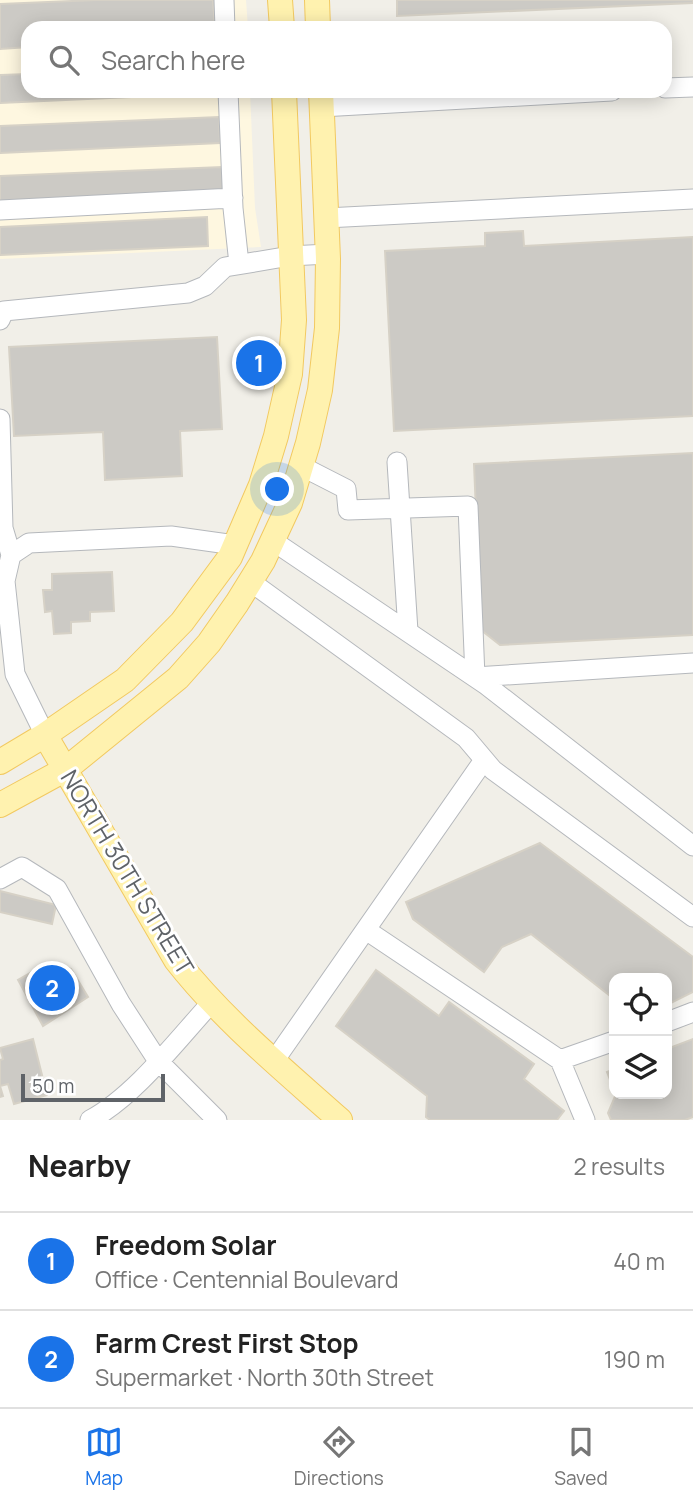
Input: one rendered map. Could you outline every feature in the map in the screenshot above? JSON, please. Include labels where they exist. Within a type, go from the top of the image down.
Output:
[{"type":"main road","points":[[280,0],[282,21]]},
{"type":"main road","points":[[317,0],[318,21]]},
{"type":"main road","points":[[0,762],[45,735],[125,680],[182,622],[230,557],[261,485],[290,374],[294,320],[284,98]]},
{"type":"main road","points":[[0,805],[66,769],[178,678],[209,643],[251,582],[273,541],[290,503],[301,466],[320,390],[327,328],[328,254],[321,99]]},
{"type":"main road","name":"NORTH 30TH STREET","points":[[45,735],[176,960],[212,1002],[340,1120]]},
{"type":"street","points":[[224,0],[225,21]]},
{"type":"street","points":[[672,88],[693,87]]},
{"type":"street","points":[[228,98],[239,264]]},
{"type":"street","points":[[321,99],[357,98]]},
{"type":"street","points":[[0,209],[233,198]]},
{"type":"street","points":[[327,218],[693,199]]},
{"type":"street","points":[[0,320],[4,311],[188,293],[205,286],[225,267],[291,256],[328,254]]},
{"type":"street","points":[[0,419],[1,500],[7,560],[5,581],[15,674],[45,735]]},
{"type":"street","points":[[397,462],[408,632]]},
{"type":"street","points":[[301,466],[346,489],[348,510],[468,506],[475,677]]},
{"type":"street","points":[[7,560],[29,543],[171,537],[235,545]]},
{"type":"street","points":[[273,541],[475,677],[693,846]]},
{"type":"street","points":[[251,582],[466,738],[493,770],[693,917]]},
{"type":"street","points":[[475,677],[693,663]]},
{"type":"street","points":[[274,1061],[484,760]]},
{"type":"street","points":[[0,879],[22,867],[57,889],[121,1004],[158,1061],[218,1120]]},
{"type":"street","points":[[366,930],[561,1060],[585,1120]]},
{"type":"street","points":[[90,1120],[107,1111],[140,1081],[212,1002]]},
{"type":"street","points":[[672,1020],[693,1012]]},
{"type":"street","points":[[561,1060],[609,1043]]},
{"type":"shaded area","points":[[0,0],[246,0],[248,21],[21,21],[21,98],[250,98],[255,208],[261,247],[0,259]]},
{"type":"building","points":[[96,0],[213,0],[214,21],[21,21],[21,48],[0,49],[0,4]]},
{"type":"building","points":[[397,0],[693,0],[693,3],[397,16]]},
{"type":"building","points":[[21,74],[21,98],[109,98],[0,103],[0,75]]},
{"type":"building","points":[[219,117],[220,143],[0,153],[0,126]]},
{"type":"building","points":[[222,167],[224,193],[0,204],[0,176]]},
{"type":"building","points":[[207,217],[208,246],[0,255],[0,227]]},
{"type":"building","points":[[523,231],[524,246],[693,237],[693,416],[394,431],[385,251],[485,246],[485,233]]},
{"type":"building","points":[[217,337],[222,429],[180,431],[182,476],[105,480],[103,432],[14,436],[9,347]]},
{"type":"building","points":[[693,453],[693,635],[500,645],[481,630],[474,464]]},
{"type":"building","points":[[112,572],[114,611],[90,612],[90,621],[71,622],[71,633],[54,634],[52,611],[45,612],[43,590],[52,590],[52,574]]},
{"type":"building","points":[[540,843],[693,957],[693,992],[672,1002],[672,973],[609,973],[609,995],[531,934],[502,947],[484,972],[413,919],[406,902]]},
{"type":"building","points":[[0,891],[56,905],[52,924],[0,912]]},
{"type":"building","points":[[46,964],[71,969],[88,997],[43,1026],[18,980]]},
{"type":"building","points":[[376,970],[439,1016],[449,1002],[534,1064],[524,1079],[564,1111],[557,1120],[430,1120],[426,1117],[427,1096],[336,1026]]},
{"type":"building","points":[[33,1039],[47,1095],[14,1104],[8,1084],[0,1086],[0,1060],[3,1059],[0,1048]]},
{"type":"building","points":[[693,1039],[693,1117],[685,1120],[611,1120],[608,1113],[614,1099],[672,1099],[672,1047]]},
{"type":"place","name":"Freedom Solar","points":[[259,363]]},
{"type":"place","name":"Farm Crest First Stop","points":[[52,988]]}]
